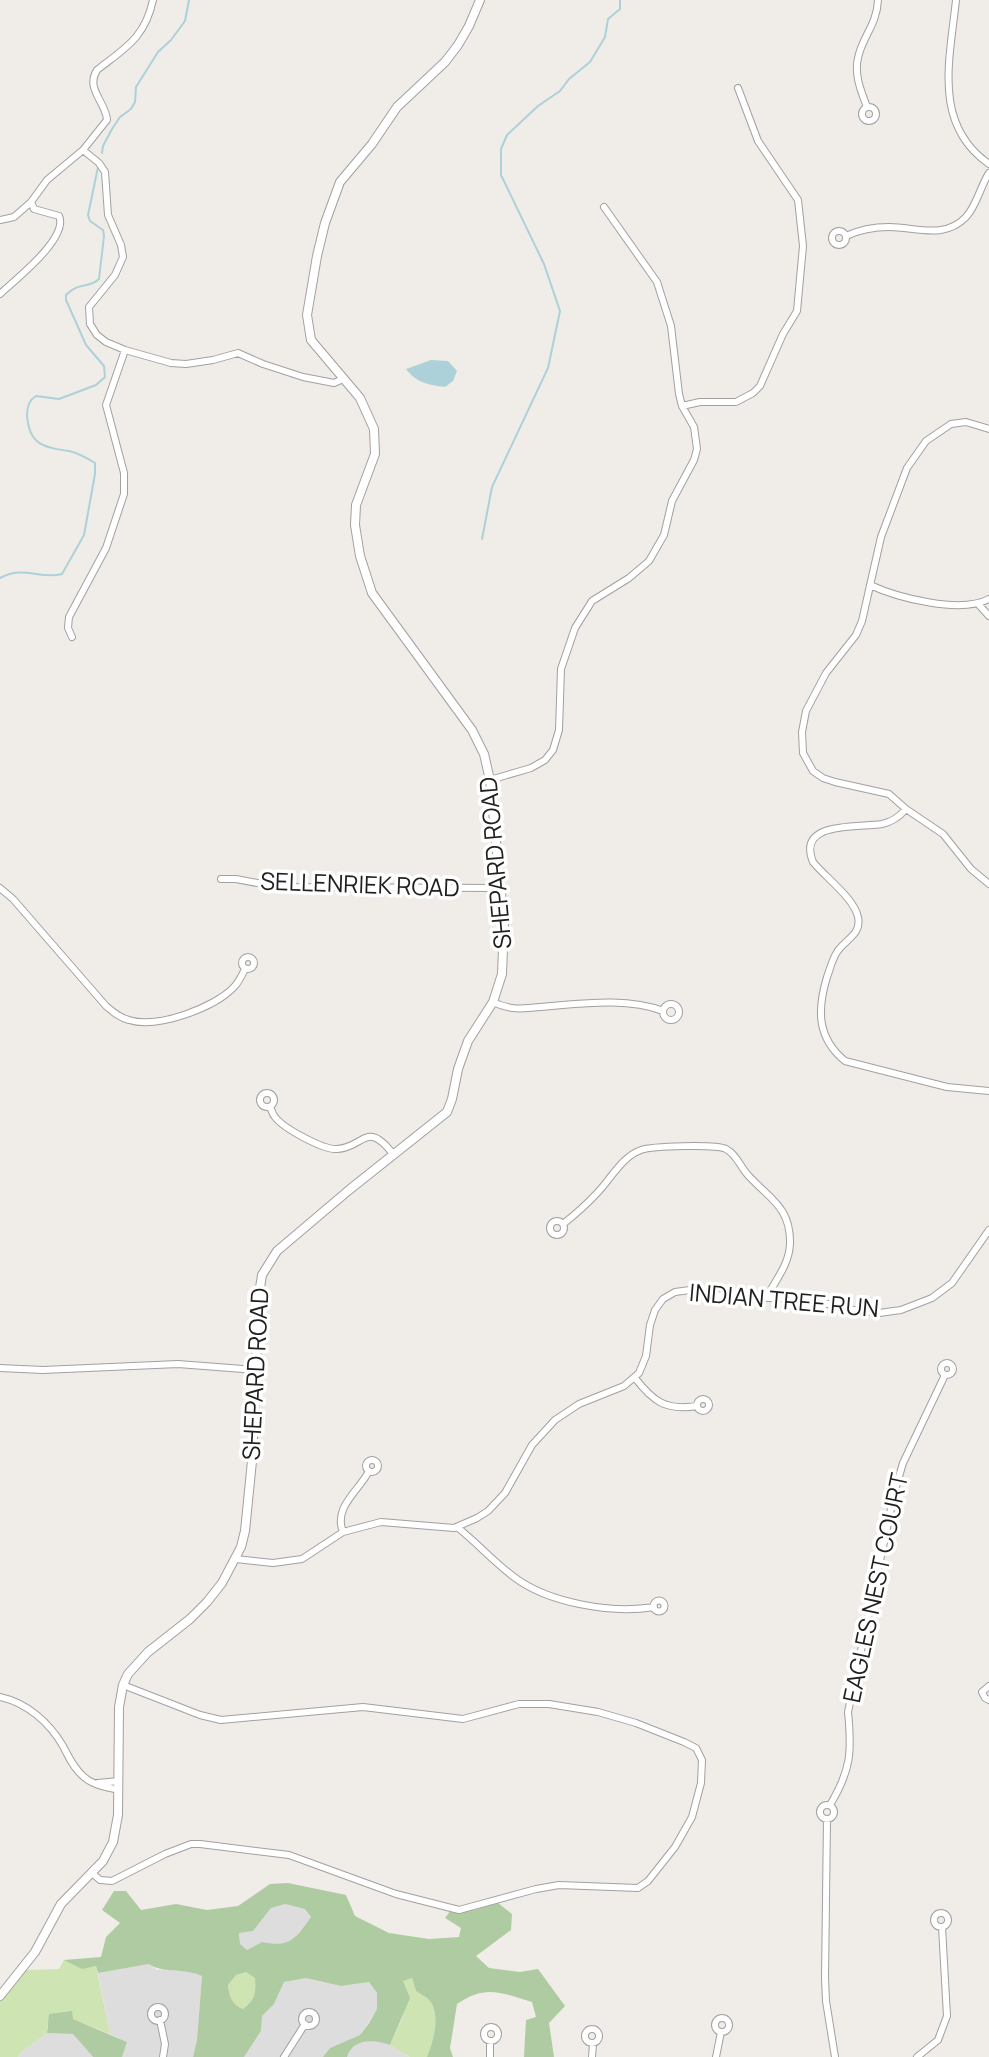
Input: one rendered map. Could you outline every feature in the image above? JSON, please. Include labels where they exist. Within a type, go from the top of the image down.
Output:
[{"type":"street","points":[[0,220],[14,217],[31,202],[47,180],[83,150],[107,120],[107,111],[92,85],[93,76],[148,23],[153,0]]},
{"type":"street","name":"SHEPARD ROAD","points":[[0,1996],[35,1952],[61,1904],[107,1856],[113,1842],[118,1815],[119,1707],[128,1674],[148,1651],[190,1619],[207,1602],[241,1548],[249,1499],[259,1294],[261,1279],[269,1262],[278,1251],[393,1154],[447,1112],[468,1041],[499,987],[505,957],[490,780],[484,754],[472,730],[372,593],[356,533],[356,505],[375,454],[374,429],[365,406],[312,340],[307,323],[317,256],[340,182],[372,144],[397,107],[445,62],[458,46],[480,0]]},
{"type":"street","points":[[867,107],[858,83],[857,63],[874,22],[878,0]]},
{"type":"street","points":[[956,0],[948,94],[952,112],[966,141],[989,164]]},
{"type":"street","points":[[682,406],[700,402],[736,402],[753,393],[760,386],[783,334],[797,311],[803,246],[798,200],[758,141],[738,88]]},
{"type":"street","points":[[83,150],[99,163],[105,172],[108,215],[121,245],[123,257],[116,275],[89,307],[90,324],[97,335],[125,350],[172,363],[213,360],[239,353],[262,364],[303,377],[334,383],[343,379]]},
{"type":"street","points":[[846,236],[863,230],[887,227],[927,232],[952,227],[972,209],[989,173]]},
{"type":"street","points":[[0,294],[42,255],[60,229],[59,216],[34,209],[31,202]]},
{"type":"street","points":[[490,780],[531,768],[545,760],[553,750],[559,730],[561,669],[575,628],[592,601],[643,568],[659,547],[673,501],[697,449],[694,427],[682,406],[673,335],[661,293],[652,274],[604,207]]},
{"type":"street","points":[[72,637],[68,628],[69,617],[106,548],[124,494],[124,474],[106,405],[125,350]]},
{"type":"street","points":[[989,429],[956,422],[922,445],[907,468],[881,537],[862,621],[856,635],[828,669],[806,711],[802,726],[802,748],[813,771],[823,778],[889,794],[943,834],[971,869],[989,884]]},
{"type":"street","points":[[870,585],[902,598],[919,601],[979,605],[989,599]]},
{"type":"street","points":[[979,605],[989,616]]},
{"type":"street","points":[[906,809],[898,817],[885,823],[828,829],[817,835],[811,843],[813,862],[852,905],[858,918],[857,930],[832,959],[819,1008],[820,1022],[826,1039],[835,1053],[845,1061],[947,1087],[989,1091]]},
{"type":"street","name":"SELLENRIEK ROAD","points":[[221,879],[236,878],[278,887],[500,888]]},
{"type":"street","points":[[0,888],[106,1006],[128,1020],[148,1022],[186,1015],[234,988],[246,969]]},
{"type":"street","points":[[492,1002],[507,1008],[591,1003],[646,1004],[663,1011]]},
{"type":"street","points":[[270,1107],[281,1122],[329,1149],[343,1148],[361,1138],[373,1137],[386,1144],[393,1154]]},
{"type":"street","points":[[563,1224],[598,1192],[618,1168],[641,1150],[677,1147],[725,1149],[733,1154],[747,1175],[779,1204],[788,1222],[788,1259],[767,1297]]},
{"type":"street","name":"INDIAN TREE RUN","points":[[635,1378],[646,1356],[652,1317],[658,1305],[668,1295],[690,1290],[728,1297],[806,1299],[879,1313],[901,1310],[932,1298],[952,1283],[989,1230]]},
{"type":"street","points":[[0,1368],[43,1370],[178,1364],[256,1370]]},
{"type":"street","name":"EAGLES NEST COURT","points":[[835,2057],[826,2001],[827,1819],[821,1815],[821,1809],[824,1805],[831,1805],[842,1785],[850,1761],[852,1748],[848,1712],[895,1490],[903,1463],[945,1375]]},
{"type":"street","points":[[236,1559],[273,1563],[302,1559],[343,1532],[380,1522],[457,1527],[488,1511],[499,1502],[532,1445],[555,1420],[579,1404],[616,1391],[635,1378],[650,1397],[661,1403],[679,1408],[697,1406]]},
{"type":"street","points":[[343,1532],[340,1513],[369,1471]]},
{"type":"street","points":[[457,1527],[516,1579],[543,1593],[598,1606],[654,1607]]},
{"type":"street","points":[[241,1548],[257,1560]]},
{"type":"street","points":[[92,1873],[100,1880],[112,1881],[165,1854],[191,1844],[200,1844],[289,1855],[396,1894],[459,1910],[559,1885],[638,1888],[648,1881],[675,1847],[688,1825],[699,1794],[702,1770],[701,1755],[696,1748],[636,1723],[572,1707],[519,1704],[463,1719],[363,1707],[221,1720],[189,1711],[123,1685]]},
{"type":"street","points":[[989,1686],[982,1692],[989,1700]]},
{"type":"street","points":[[0,1697],[17,1703],[43,1720],[55,1733],[81,1775],[101,1787],[119,1785]]},
{"type":"street","points":[[916,2057],[938,2039],[947,2016],[942,1927]]},
{"type":"street","points":[[160,2020],[165,2044],[163,2057]]},
{"type":"street","points":[[284,2057],[305,2024]]},
{"type":"street","points":[[716,2057],[721,2032]]},
{"type":"street","points":[[490,2041],[490,2057]]},
{"type":"street","points":[[592,2057],[593,2044]]},
{"type":"shaded area","points":[[285,1904],[306,1909],[311,1918],[291,1941],[279,1946],[262,1942],[247,1950],[240,1944],[239,1933],[253,1931],[271,1908]]},
{"type":"shaded area","points":[[149,1964],[157,1970],[188,1970],[202,1976],[193,2057],[122,2057],[127,2042],[110,2034],[98,1973]]},
{"type":"shaded area","points":[[306,1978],[341,1986],[369,1982],[377,1993],[377,2009],[360,2035],[330,2048],[323,2057],[244,2057],[261,2031],[262,2016],[274,2004],[284,1982]]},
{"type":"shaded area","points":[[47,2033],[73,2034],[93,2057],[18,2057]]},
{"type":"shaded area","points":[[377,2040],[410,2057],[347,2057],[348,2051],[358,2043]]},
{"type":"green space","points":[[288,1883],[346,1895],[355,1916],[389,1933],[429,1939],[459,1937],[461,1928],[445,1918],[451,1910],[474,1910],[498,1903],[512,1914],[511,1930],[476,1956],[489,1968],[520,1972],[538,1969],[565,2006],[549,2023],[554,2057],[524,2057],[526,2020],[536,2017],[532,2002],[485,1992],[457,2004],[450,2048],[453,2057],[427,2057],[433,2037],[435,2014],[430,2001],[416,1991],[412,1978],[403,1981],[410,1998],[390,2045],[378,2042],[359,2043],[347,2057],[323,2057],[330,2048],[360,2035],[377,2009],[377,1993],[369,1982],[341,1986],[306,1978],[284,1982],[274,2004],[262,2016],[261,2031],[244,2057],[193,2057],[202,1976],[160,1969],[149,1964],[98,1973],[96,1966],[82,1969],[64,1960],[101,1957],[106,1937],[120,1923],[102,1910],[114,1891],[126,1891],[141,1910],[176,1904],[207,1910],[238,1906],[270,1884]],"holes":[[[285,1904],[305,1909],[311,1917],[296,1936],[286,1943],[262,1942],[247,1950],[240,1944],[239,1933],[253,1931],[271,1908]],[[246,1972],[255,1978],[255,1988],[254,1996],[243,2009],[232,2000],[228,1985],[236,1975]]]},
{"type":"green space","points":[[64,1960],[82,1968],[96,1966],[110,2034],[73,2019],[47,2025],[47,2033],[18,2057],[0,2057],[0,2001],[25,1970],[59,1969]]},
{"type":"green space","points":[[246,1972],[255,1978],[255,1988],[254,1996],[243,2009],[232,2000],[228,1985],[236,1975]]},
{"type":"green space","points":[[412,1978],[416,1991],[430,2001],[435,2014],[433,2037],[427,2057],[410,2057],[390,2045],[403,2016],[403,1980]]},
{"type":"green space","points":[[72,2011],[73,2019],[127,2042],[122,2057],[93,2057],[73,2034],[47,2033],[49,2014]]},
{"type":"water","points":[[431,360],[448,361],[457,371],[453,381],[445,387],[423,382],[406,369]]},
{"type":"waterway","points":[[102,153],[112,129],[135,102],[136,87],[158,52],[185,21],[189,0]]},
{"type":"waterway","points":[[482,539],[492,487],[548,368],[560,311],[544,264],[501,175],[501,149],[507,135],[590,62],[605,37],[608,19],[620,9],[620,0]]},
{"type":"waterway","points":[[0,578],[17,573],[62,574],[84,535],[95,463],[76,453],[39,443],[31,433],[27,412],[30,401],[36,396],[59,399],[96,385],[105,377],[104,366],[86,345],[66,300],[66,295],[71,291],[99,279],[103,230],[90,221],[88,215],[98,167]]}]
